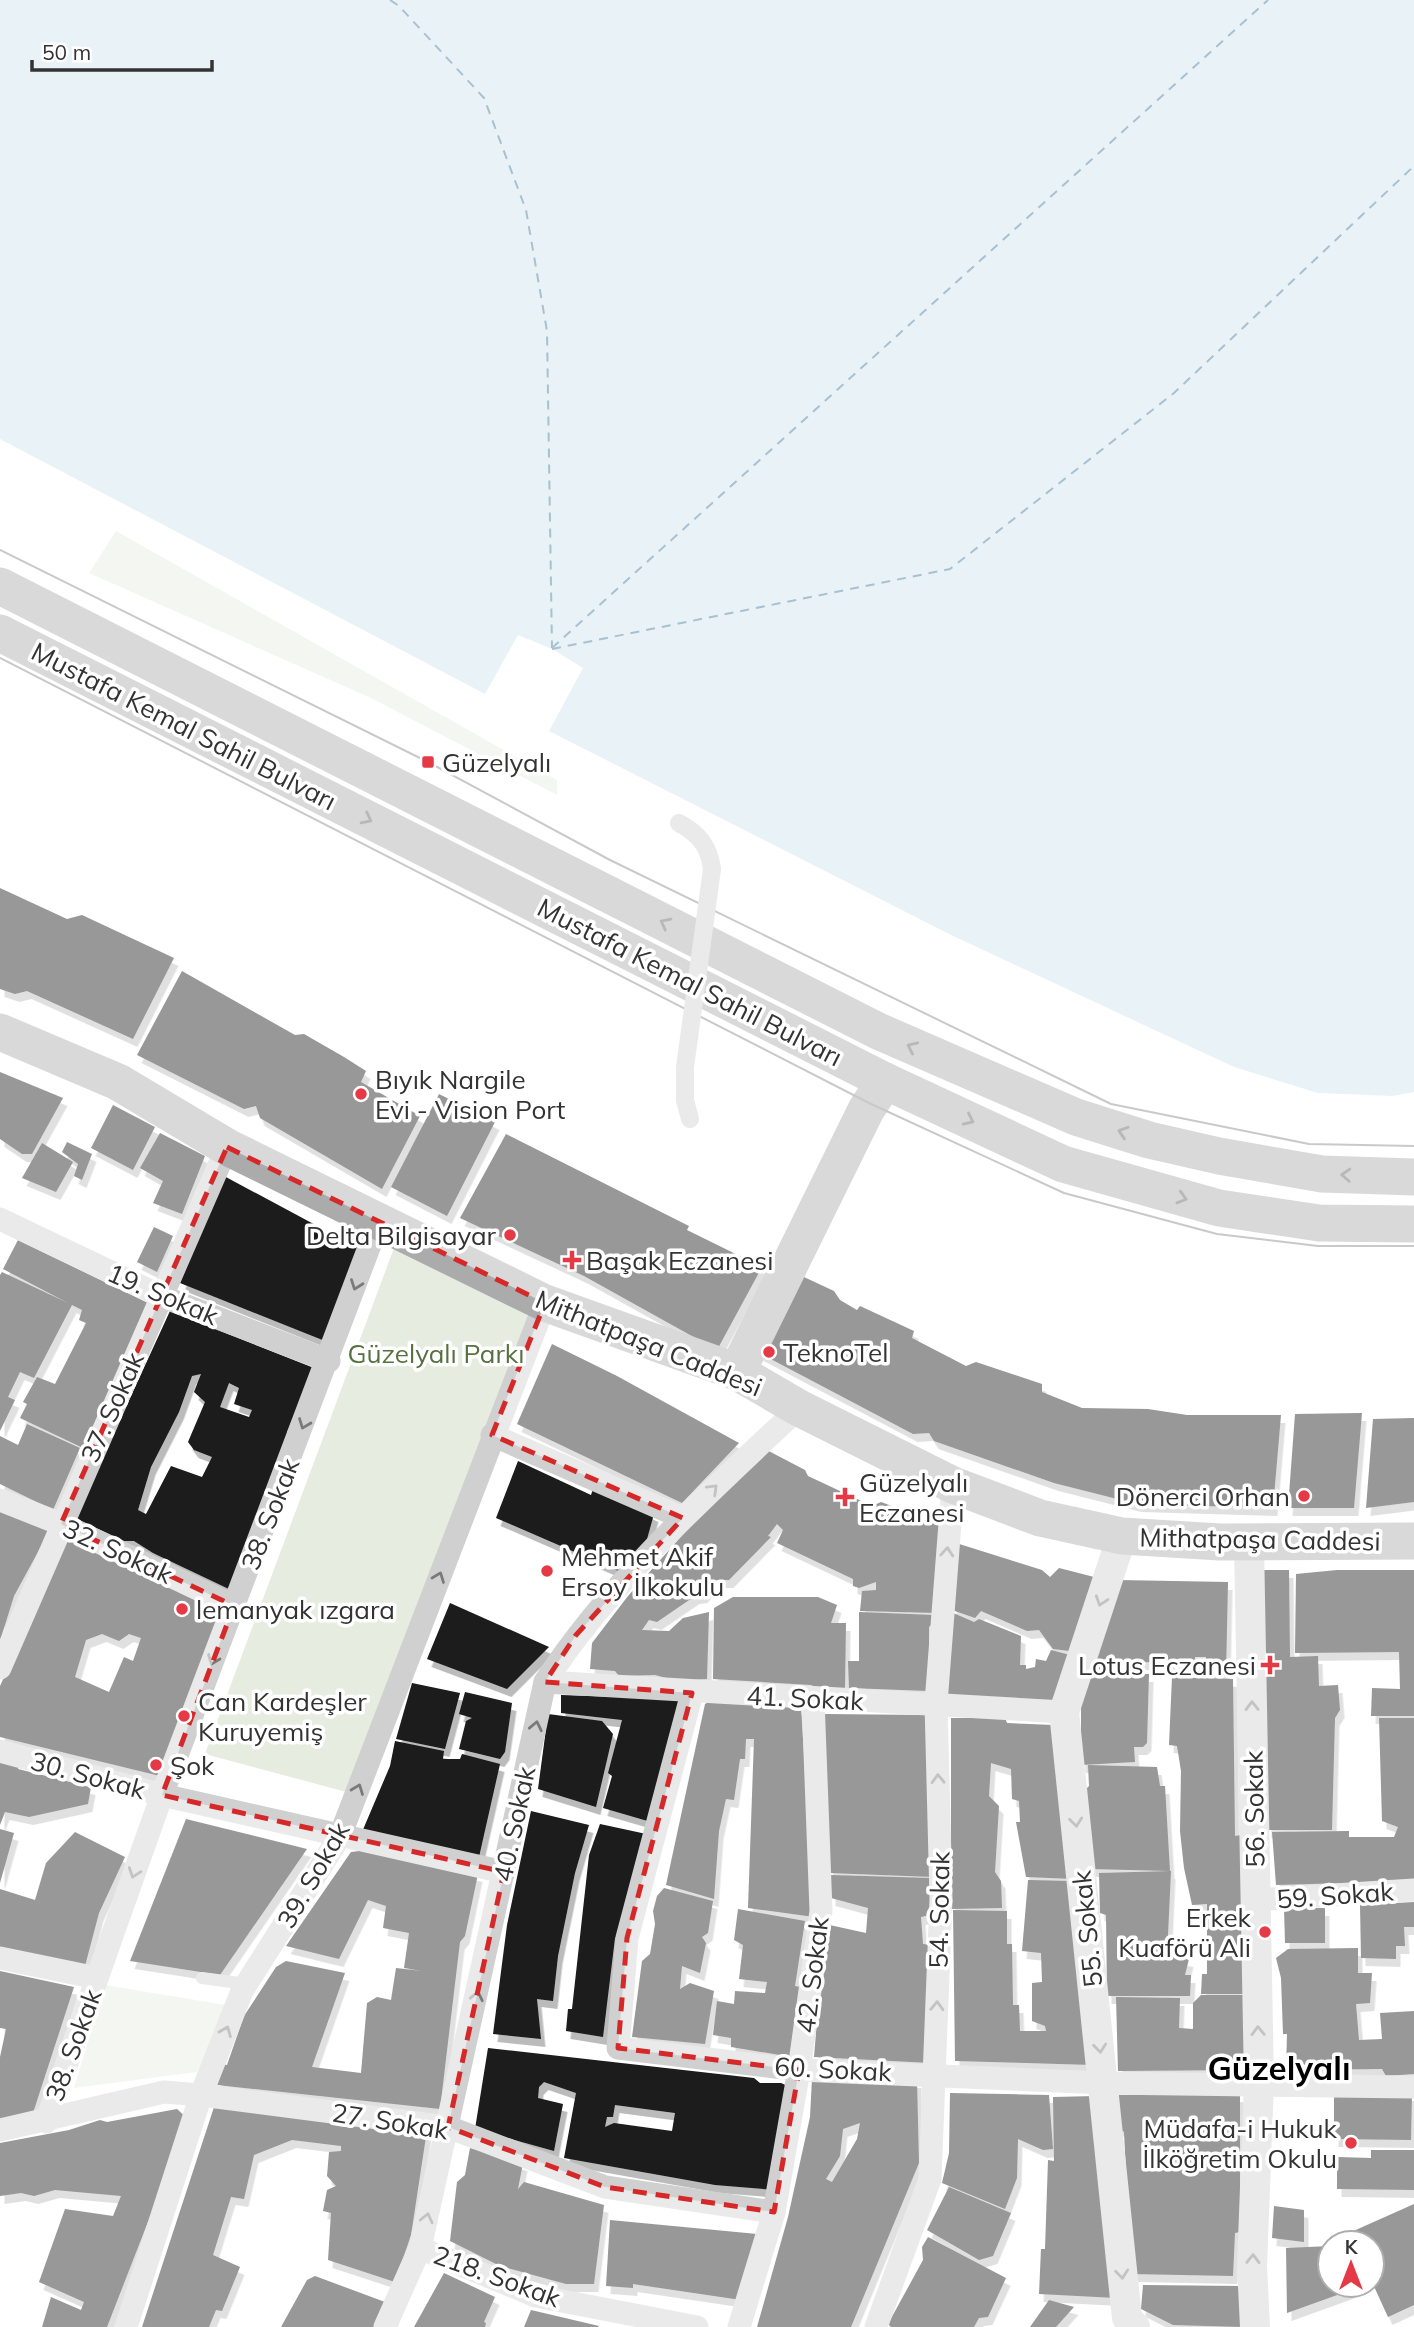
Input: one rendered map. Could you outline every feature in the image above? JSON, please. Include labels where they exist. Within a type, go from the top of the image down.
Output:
[{"type":"main road","name":"Mustafa Kemal Sahil Bulvarı","points":[[0,586],[878,1031],[1076,1117],[1149,1140],[1219,1156],[1322,1174],[1414,1177]]},
{"type":"main road","name":"Mustafa Kemal Sahil Bulvarı","points":[[0,633],[885,1081],[1063,1164],[1219,1208],[1319,1223],[1414,1224]]},
{"type":"main road","name":"Mithatpaşa Caddesi","points":[[0,1032],[118,1082],[227,1147],[545,1303],[737,1372],[799,1408],[953,1485],[1040,1518],[1122,1536],[1249,1544],[1414,1541]]},
{"type":"main road","points":[[737,1372],[866,1110],[885,1081]]},
{"type":"street","points":[[679,823],[692,830],[705,844],[712,869],[685,1067],[685,1100],[690,1119]]},
{"type":"street","name":"37. Sokak","points":[[0,1668],[227,1147]]},
{"type":"street","name":"38. Sokak","points":[[46,2122],[162,1795],[329,1361],[379,1221]]},
{"type":"street","name":"19. Sokak","points":[[3,1227],[161,1296],[329,1361]]},
{"type":"street","name":"39. Sokak","points":[[126,2327],[201,2095],[247,1984],[340,1836],[545,1303]]},
{"type":"street","name":"40. Sokak","points":[[385,2327],[420,2248],[545,1682],[576,1635],[683,1518],[799,1408]]},
{"type":"street","points":[[492,1435],[683,1518]]},
{"type":"street","name":"54. Sokak","points":[[876,2327],[930,2179],[941,1899],[936,1703],[953,1485]]},
{"type":"street","name":"32. Sokak","points":[[0,1500],[61,1524],[234,1606]]},
{"type":"street","name":"55. Sokak","points":[[1122,1536],[1064,1712],[1126,2318],[1135,2327]]},
{"type":"street","name":"56. Sokak","points":[[1249,1544],[1259,2083],[1252,2266],[1255,2327]]},
{"type":"street","name":"41. Sokak","points":[[545,1682],[692,1693],[936,1703],[1064,1712]]},
{"type":"street","name":"60. Sokak","points":[[692,1693],[627,1938],[618,2048],[799,2070],[1104,2083],[1414,2087]]},
{"type":"street","name":"42. Sokak","points":[[739,2327],[774,2212],[799,2070],[821,1911],[813,1699]]},
{"type":"street","name":"30. Sokak","points":[[0,1751],[162,1795],[504,1872]]},
{"type":"street","name":"59. Sokak","points":[[1255,1900],[1414,1890]]},
{"type":"street","points":[[0,1958],[97,1978]]},
{"type":"street","name":"27. Sokak","points":[[0,2130],[46,2122],[164,2092],[201,2095],[448,2127],[605,2187],[774,2212]]},
{"type":"street","name":"218. Sokak","points":[[420,2248],[536,2296],[625,2320],[698,2327]]},
{"type":"lane","points":[[202,1978],[247,1984]]},
{"type":"highlighted area","points":[[227,1147],[545,1303],[492,1435],[683,1518],[576,1635],[545,1682],[692,1693],[627,1938],[618,2048],[799,2070],[774,2212],[605,2187],[448,2127],[504,1872],[162,1795],[234,1606],[61,1524]]},
{"type":"green space","points":[[116,531],[557,780],[557,795],[371,698],[89,573]]},
{"type":"green space","name":"Güzelyalı Parkı","points":[[397,1240],[536,1309],[350,1793],[205,1754]]},
{"type":"green space","points":[[105,1985],[232,2006],[197,2072],[74,2088]]},
{"type":"water","points":[[0,0],[1414,0],[1414,1092],[1392,1096],[1318,1093],[1234,1067],[951,935],[549,731],[583,668],[552,649],[518,635],[485,694],[0,439]]},
{"type":"building","points":[[0,888],[67,919],[82,915],[174,958],[133,1039],[27,991],[15,994],[0,989]]},
{"type":"building","points":[[182,971],[295,1035],[304,1034],[344,1057],[366,1071],[361,1082],[420,1116],[382,1189],[260,1118],[256,1106],[244,1109],[137,1055]]},
{"type":"building","points":[[0,1072],[63,1098],[32,1154],[22,1154],[0,1139]]},
{"type":"building","points":[[439,1094],[495,1122],[447,1216],[391,1187]]},
{"type":"building","points":[[113,1105],[155,1127],[133,1170],[91,1148]]},
{"type":"building","points":[[160,1133],[205,1156],[182,1214],[153,1203],[163,1181],[140,1168]]},
{"type":"building","points":[[506,1134],[689,1226],[687,1230],[762,1267],[717,1350],[584,1276],[460,1218]]},
{"type":"building","points":[[67,1142],[92,1154],[82,1180],[74,1176],[78,1164],[62,1152]]},
{"type":"building","points":[[42,1143],[73,1162],[56,1192],[22,1178]]},
{"type":"building","points":[[224,1176],[362,1250],[325,1341],[180,1283]]},
{"type":"building","points":[[154,1227],[173,1236],[157,1272],[137,1262]]},
{"type":"building","points":[[18,1240],[150,1304],[83,1448],[20,1418],[27,1404],[23,1402],[37,1377],[55,1384],[86,1323],[79,1320],[82,1310],[72,1305],[34,1378],[20,1372],[8,1397],[15,1400],[0,1431],[0,1275],[2,1272],[68,1303],[3,1269]]},
{"type":"building","points":[[791,1271],[834,1291],[840,1300],[857,1310],[860,1306],[914,1331],[912,1338],[966,1366],[976,1362],[1042,1384],[1042,1392],[1082,1408],[1148,1409],[1187,1415],[1281,1415],[1273,1508],[1137,1504],[1054,1483],[934,1441],[929,1433],[913,1434],[750,1348]]},
{"type":"building","points":[[170,1311],[314,1368],[287,1432],[290,1439],[231,1590],[153,1553],[134,1541],[124,1541],[75,1518]],"holes":[[[201,1374],[194,1392],[205,1402],[188,1442],[194,1450],[212,1457],[202,1477],[171,1466],[146,1514],[138,1510],[151,1467],[179,1412],[192,1376]],[[229,1383],[239,1388],[234,1404],[252,1410],[249,1417],[220,1407]]]},
{"type":"building","points":[[552,1344],[617,1376],[739,1443],[682,1503],[517,1424]]},
{"type":"building","points":[[1362,1413],[1354,1508],[1288,1508],[1295,1414]]},
{"type":"building","points":[[1414,1418],[1414,1502],[1366,1508],[1373,1419]]},
{"type":"building","points":[[27,1424],[80,1448],[53,1510],[0,1484],[0,1436],[18,1445]]},
{"type":"building","points":[[761,1447],[805,1470],[808,1476],[872,1506],[881,1502],[943,1525],[937,1613],[860,1611],[862,1591],[876,1590],[876,1582],[859,1588],[853,1586],[853,1579],[777,1543],[783,1530],[777,1524],[768,1536],[771,1537],[729,1580],[716,1580],[703,1595],[695,1596],[657,1622],[649,1620],[642,1630],[669,1631],[683,1618],[709,1612],[707,1679],[678,1681],[655,1675],[619,1676],[615,1671],[590,1669],[592,1643],[628,1596]]},
{"type":"building","points":[[518,1461],[591,1495],[594,1486],[654,1514],[644,1550],[623,1573],[496,1518]]},
{"type":"building","points":[[0,1505],[51,1528],[14,1596],[0,1641]]},
{"type":"building","points":[[68,1538],[220,1612],[160,1776],[0,1737],[0,1686]],"holes":[[[102,1634],[119,1641],[129,1634],[141,1638],[133,1661],[124,1657],[109,1692],[75,1677],[86,1640]]]},
{"type":"building","points":[[953,1542],[1042,1570],[1050,1577],[1059,1568],[1098,1578],[1078,1652],[1053,1649],[1039,1630],[1027,1631],[981,1611],[975,1618],[952,1610]]},
{"type":"building","points":[[1262,1570],[1289,1570],[1290,1657],[1318,1656],[1319,1686],[1338,1685],[1340,1710],[1335,1718],[1332,1830],[1267,1830]]},
{"type":"building","points":[[1337,1570],[1414,1570],[1414,1716],[1371,1716],[1372,1688],[1400,1689],[1399,1652],[1295,1653],[1296,1574]]},
{"type":"building","points":[[1118,1580],[1228,1582],[1226,1675],[1206,1674],[1206,1657],[1195,1657],[1195,1663],[1136,1662],[1131,1671],[1092,1669]]},
{"type":"building","points":[[733,1597],[818,1597],[837,1605],[831,1623],[846,1623],[845,1688],[819,1689],[811,1685],[713,1679],[714,1608]]},
{"type":"building","points":[[450,1603],[549,1647],[507,1689],[427,1659]]},
{"type":"building","points":[[859,1612],[934,1615],[934,1622],[929,1627],[929,1691],[849,1688],[848,1661],[859,1661]]},
{"type":"building","points":[[951,1612],[974,1622],[979,1619],[1021,1636],[1020,1665],[1026,1665],[1026,1669],[1035,1667],[1036,1659],[1046,1661],[1051,1650],[1070,1655],[1059,1701],[946,1696]]},
{"type":"building","points":[[1093,1673],[1149,1674],[1147,1743],[1143,1747],[1134,1747],[1135,1762],[1081,1765],[1081,1699]]},
{"type":"building","points":[[1172,1677],[1233,1679],[1235,1836],[1241,1835],[1256,1994],[1201,1994],[1202,1974],[1207,1974],[1207,1904],[1192,1905],[1184,1868],[1180,1831],[1181,1771],[1177,1746],[1169,1745]]},
{"type":"building","points":[[412,1683],[460,1693],[445,1749],[396,1739]]},
{"type":"building","points":[[465,1692],[512,1703],[505,1752],[500,1759],[459,1749],[466,1721],[472,1718],[459,1714]]},
{"type":"building","points":[[561,1695],[680,1699],[651,1822],[603,1808],[612,1776],[608,1773],[622,1720],[561,1713]]},
{"type":"building","points":[[712,1700],[801,1707],[814,1917],[748,1908],[754,1739],[746,1739],[745,1759],[740,1759],[734,1800],[726,1799],[719,1831],[714,1899],[666,1885],[705,1704]]},
{"type":"building","points":[[548,1714],[602,1721],[613,1734],[596,1807],[538,1789]]},
{"type":"building","points":[[824,1714],[925,1715],[933,1877],[829,1873]]},
{"type":"building","points":[[951,1718],[1005,1718],[1007,1723],[1054,1725],[1073,1879],[1026,1877],[1016,1822],[1020,1822],[1019,1801],[1012,1799],[1011,1769],[991,1763],[989,1796],[999,1806],[995,1872],[1001,1881],[1002,1908],[951,1909]]},
{"type":"building","points":[[1379,1718],[1414,1718],[1414,1881],[1276,1885],[1272,1832],[1349,1831],[1349,1837],[1394,1837],[1398,1827],[1382,1821]]},
{"type":"building","points":[[395,1741],[444,1751],[443,1759],[460,1759],[462,1754],[500,1764],[479,1857],[362,1832],[390,1766]]},
{"type":"building","points":[[0,1761],[19,1766],[18,1769],[91,1787],[88,1804],[29,1817],[5,1812],[0,1825]]},
{"type":"building","points":[[1088,1765],[1157,1767],[1160,1786],[1165,1786],[1170,1871],[1090,1869],[1084,1791],[1089,1786]]},
{"type":"building","points":[[531,1811],[589,1825],[575,1873],[558,1956],[553,2001],[537,1999],[541,2039],[493,2034],[507,1925]]},
{"type":"building","points":[[186,1819],[307,1849],[220,1975],[130,1961]]},
{"type":"building","points":[[600,1824],[651,1835],[625,1927],[615,1938],[603,2037],[566,2031],[568,2009],[572,2009],[589,1855]]},
{"type":"building","points":[[0,1829],[14,1833],[0,1883]]},
{"type":"building","points":[[75,1832],[125,1857],[99,1913],[85,1966],[0,1947],[0,1889],[35,1900],[46,1863]]},
{"type":"building","points":[[368,1850],[478,1874],[465,1936],[460,1942],[440,2109],[217,2085],[222,2064],[227,2065],[244,2016],[276,1967],[286,1961],[345,1973],[312,2067],[361,2073],[367,2003],[377,1997],[391,2000],[396,1968],[422,1971],[404,1968],[409,1933],[383,1928],[386,1906],[368,1900],[339,1959],[286,1946],[351,1852]]},
{"type":"building","points":[[1171,1871],[1168,1935],[1174,1957],[1189,1959],[1185,1975],[1191,1975],[1190,1996],[1107,1996],[1106,1915],[1100,1913],[1099,1873]]},
{"type":"building","points":[[831,1875],[931,1878],[930,1915],[921,1917],[923,1944],[931,1945],[931,2063],[814,2057],[825,1924],[866,1933],[868,1908],[831,1898]]},
{"type":"building","points":[[1028,1880],[1070,1881],[1093,2065],[955,2061],[953,1910],[1007,1911],[1007,1944],[1012,1944],[1013,2005],[1019,2005],[1020,2031],[1046,2031],[1045,2026],[1032,2021],[1032,1983],[1042,1982],[1041,1953],[1022,1951]]},
{"type":"building","points":[[664,1888],[713,1901],[708,1933],[702,1937],[706,1943],[700,1973],[682,1966],[680,1989],[690,1983],[714,1991],[705,2044],[632,2037],[642,1961],[650,1954],[655,1924],[653,1911],[657,1896]]},
{"type":"building","points":[[1414,1902],[1414,1927],[1404,1927],[1405,1946],[1396,1946],[1396,1959],[1361,1958],[1360,1905]]},
{"type":"building","points":[[1284,1908],[1325,1908],[1325,1943],[1285,1943]]},
{"type":"building","points":[[738,1909],[805,1921],[795,1986],[800,1987],[792,2057],[731,2047],[731,2038],[713,2035],[717,2001],[734,2004],[735,1991],[765,1993],[767,1982],[739,1979],[743,1945],[734,1940]]},
{"type":"building","points":[[1358,1948],[1358,1973],[1372,1973],[1370,2003],[1356,2004],[1359,2040],[1382,2039],[1380,2013],[1414,2011],[1414,2074],[1386,2076],[1382,2069],[1286,2070],[1287,2034],[1283,2034],[1281,1978],[1276,1958],[1288,1949]]},
{"type":"building","points":[[0,1971],[74,1987],[33,2113],[0,2119],[0,2057],[6,2029],[0,2028]]},
{"type":"building","points":[[1201,1995],[1250,1995],[1244,2070],[1118,2071],[1116,1997],[1180,1998],[1179,2028],[1193,2029],[1193,2003]]},
{"type":"building","points":[[488,2048],[754,2078],[760,2083],[781,2083],[790,2087],[775,2190],[715,2185],[564,2158],[576,2093],[544,2082],[539,2087],[538,2098],[563,2104],[554,2151],[475,2129]],"holes":[[[615,2105],[675,2113],[672,2131],[614,2123],[605,2127],[607,2117],[613,2117]]]},
{"type":"building","points":[[812,2079],[917,2080],[919,2163],[851,2327],[757,2327],[788,2217],[810,2117]],"holes":[[[860,2123],[857,2139],[832,2182],[826,2179],[840,2156],[843,2129]]]},
{"type":"building","points":[[950,2093],[1049,2095],[1053,2149],[1043,2150],[1018,2139],[1017,2178],[1005,2209],[942,2183],[949,2153]]},
{"type":"building","points":[[1334,2093],[1412,2093],[1411,2140],[1334,2139]]},
{"type":"building","points":[[1240,2094],[1240,2232],[1235,2233],[1233,2276],[1131,2274],[1124,2132],[1116,2126],[1116,2095]]},
{"type":"building","points":[[1096,2096],[1116,2298],[1039,2294],[1041,2249],[1045,2249],[1048,2160],[1054,2161],[1053,2097]]},
{"type":"building","points":[[216,2101],[427,2130],[411,2235],[395,2282],[328,2260],[331,2213],[323,2211],[327,2190],[336,2186],[327,2176],[329,2152],[341,2151],[341,2146],[292,2140],[254,2155],[244,2199],[231,2197],[213,2255],[240,2267],[222,2311],[216,2310],[209,2327],[142,2327]]},
{"type":"building","points":[[177,2109],[188,2119],[107,2327],[42,2327],[51,2297],[81,2310],[84,2302],[39,2282],[65,2209],[113,2216],[121,2196],[55,2190],[34,2196],[21,2193],[0,2196],[0,2143],[69,2130],[100,2120],[107,2122]]},
{"type":"building","points":[[470,2148],[523,2163],[518,2189],[524,2182],[604,2205],[594,2284],[566,2284],[500,2266],[450,2241],[457,2182],[465,2175]]},
{"type":"building","points":[[1371,2150],[1414,2150],[1414,2190],[1337,2189],[1337,2157],[1371,2158]]},
{"type":"building","points":[[949,2187],[1011,2213],[993,2256],[979,2260],[927,2230]]},
{"type":"building","points":[[1414,2204],[1414,2305],[1388,2317],[1380,2299],[1386,2299],[1386,2229],[1358,2229]]},
{"type":"building","points":[[1274,2206],[1304,2210],[1304,2242],[1272,2238]]},
{"type":"building","points":[[610,2220],[757,2234],[741,2300],[633,2284],[633,2288],[606,2286]]},
{"type":"building","points":[[928,2237],[1006,2278],[988,2317],[979,2318],[974,2327],[891,2327],[888,2324],[923,2260],[922,2247]]},
{"type":"building","points":[[1316,2247],[1316,2299],[1326,2299],[1287,2313],[1286,2248]]},
{"type":"building","points":[[444,2273],[495,2297],[484,2322],[485,2327],[414,2327]]},
{"type":"building","points":[[315,2276],[385,2302],[374,2327],[281,2327],[307,2280]]},
{"type":"building","points":[[1143,2285],[1241,2286],[1242,2327],[1173,2325],[1141,2309]]},
{"type":"building","points":[[1049,2300],[1074,2307],[1056,2327],[1030,2327]]},
{"type":"building","points":[[531,2310],[599,2326],[524,2327]]},
{"type":"ferry route","points":[[390,0],[399,6],[484,98],[526,210],[547,331],[552,648]]},
{"type":"ferry route","points":[[552,648],[1268,0]]},
{"type":"ferry route","points":[[552,649],[950,569],[1174,393],[1414,166]]},
{"type":"tram line","points":[[0,550],[428,762],[610,860],[1111,1104],[1309,1144],[1414,1146]]},
{"type":"tram line","points":[[0,658],[869,1103],[1064,1193],[1217,1234],[1318,1246],[1414,1246]]},
{"type":"place","name":"Güzelyalı","points":[[428,762]]},
{"type":"place","name":"Bıyık Nargile Evi - Vision Port","points":[[361,1094]]},
{"type":"place","name":"Delta Bilgisayar","points":[[510,1235]]},
{"type":"place","name":"Başak Eczanesi","points":[[572,1260]]},
{"type":"place","name":"TeknoTel","points":[[769,1352]]},
{"type":"place","name":"Dönerci Orhan","points":[[1304,1496]]},
{"type":"place","name":"Güzelyalı Eczanesi","points":[[845,1497]]},
{"type":"place","name":"Mehmet Akif Ersoy İlkokulu","points":[[547,1571]]},
{"type":"place","name":"lemanyak ızgara","points":[[182,1609]]},
{"type":"place","name":"Lotus Eczanesi","points":[[1270,1665]]},
{"type":"place","name":"Can Kardeşler Kuruyemiş","points":[[184,1716]]},
{"type":"place","name":"Şok","points":[[156,1765]]},
{"type":"place","name":"Erkek Kuaförü Ali","points":[[1265,1932]]},
{"type":"place","name":"Müdafa-i Hukuk İlköğretim Okulu","points":[[1351,2143]]},
{"type":"district","name":"Güzelyalı","points":[[1279,2067]]}]
